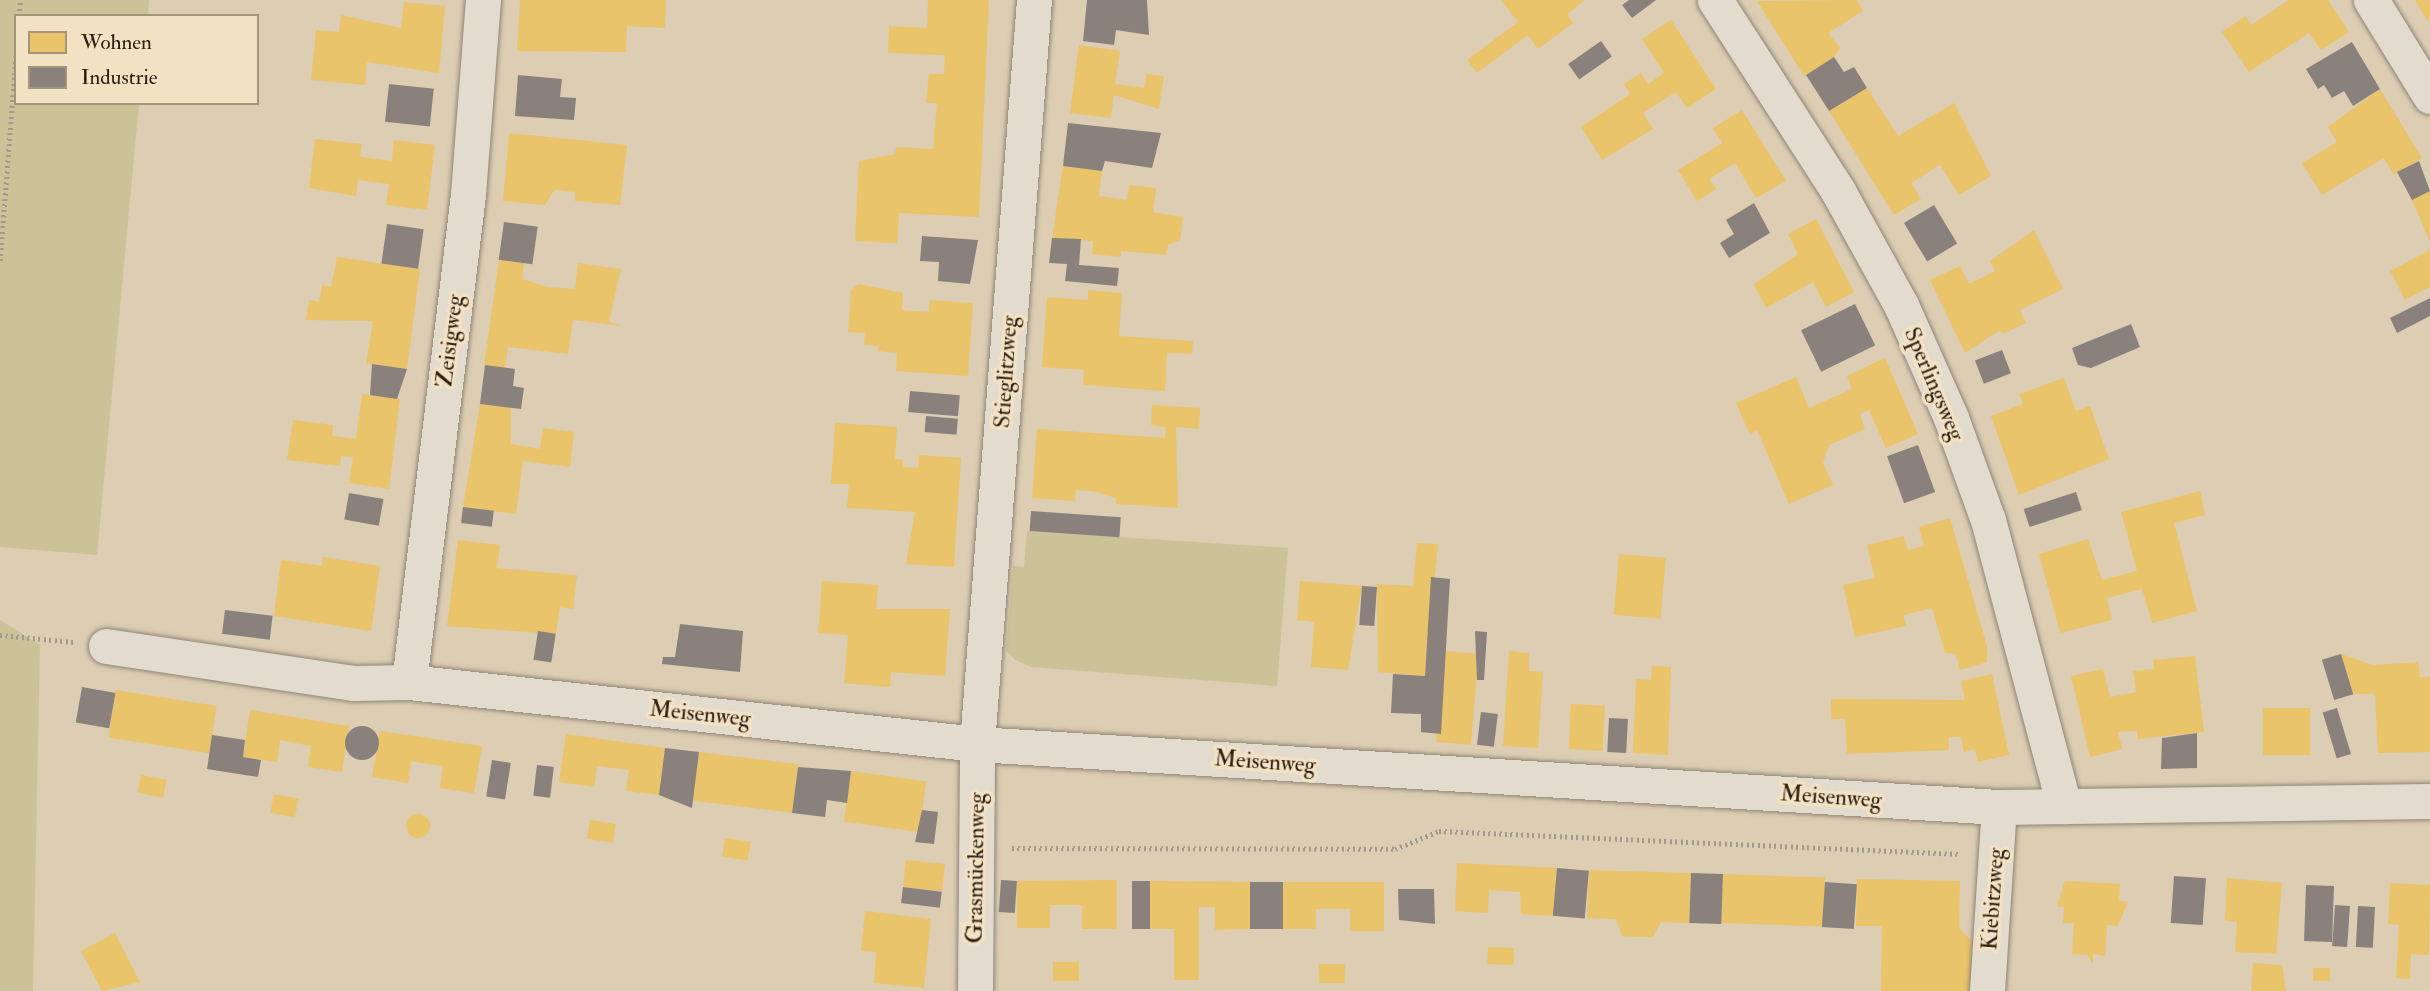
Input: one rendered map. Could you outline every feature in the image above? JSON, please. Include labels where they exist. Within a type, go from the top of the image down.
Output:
[{"type":"street","name":"Zeisigweg","points":[[409,682],[468,194],[483,0]]},
{"type":"street","name":"Stieglitzweg","points":[[977,744],[1034,0]]},
{"type":"street","name":"Sperlingsweg","points":[[1715,0],[1838,191],[1900,305],[1951,418],[1992,533],[2064,806]]},
{"type":"street","points":[[2371,0],[2430,96]]},
{"type":"street","name":"Meisenweg","points":[[106,646],[354,683],[409,682],[977,744],[1999,807],[2430,801]]},
{"type":"street","name":"Grasmückenweg","points":[[975,991],[977,744]]},
{"type":"street","name":"Kiebitzweg","points":[[1987,991],[1999,807]]},
{"type":"path","points":[[0,261],[14,80]]},
{"type":"path","points":[[0,635],[106,646]]},
{"type":"path","points":[[976,848],[1395,849],[1439,831],[1996,855]]},
{"type":"shaded area","points":[[0,0],[149,0],[148,14],[14,14],[14,105],[139,105],[97,555],[0,547]]},
{"type":"shaded area","points":[[1027,531],[1288,548],[1277,686],[1031,667],[1014,659],[1006,651],[1013,566],[1024,567]]},
{"type":"shaded area","points":[[0,620],[40,645],[33,991],[0,991]]},
{"type":"building: Wohnen","points":[[520,0],[666,0],[665,28],[627,26],[626,52],[517,51]]},
{"type":"building: Wohnen","points":[[928,0],[989,0],[979,217],[899,213],[897,243],[855,241],[859,161],[895,154],[896,147],[933,149],[937,103],[926,103],[929,74],[944,74],[945,55],[888,53],[889,26],[927,28]]},
{"type":"building: Wohnen","points":[[1501,0],[1585,0],[1567,14],[1573,23],[1538,49],[1528,35],[1477,73],[1467,60],[1518,22]]},
{"type":"building: Wohnen","points":[[1857,0],[1863,11],[1828,33],[1840,48],[1834,57],[1804,76],[1757,1]]},
{"type":"building: Wohnen","points":[[2289,0],[2328,0],[2349,32],[2321,50],[2309,33],[2249,72],[2222,32],[2246,16],[2251,25]]},
{"type":"building: Wohnen","points":[[2415,0],[2430,0],[2430,18],[2427,20]]},
{"type":"building: Wohnen","points":[[404,2],[445,6],[439,73],[367,62],[365,85],[311,80],[316,30],[339,32],[341,15],[401,28]]},
{"type":"building: Wohnen","points":[[1671,20],[1716,89],[1687,108],[1676,92],[1643,113],[1653,129],[1602,160],[1581,127],[1630,94],[1624,84],[1641,73],[1648,84],[1664,73],[1642,39]]},
{"type":"building: Wohnen","points":[[1079,45],[1120,51],[1115,84],[1144,88],[1146,74],[1164,76],[1159,109],[1114,95],[1111,118],[1070,113]]},
{"type":"building: Wohnen","points":[[1867,88],[1898,136],[1954,103],[1991,176],[1959,195],[1940,165],[1911,183],[1921,199],[1894,215],[1829,111]]},
{"type":"building: Wohnen","points":[[2380,89],[2422,158],[2394,175],[2384,158],[2322,195],[2302,163],[2337,142],[2328,127]]},
{"type":"building: Wohnen","points":[[1742,110],[1786,181],[1756,198],[1735,163],[1709,179],[1716,189],[1697,201],[1678,170],[1722,143],[1713,128]]},
{"type":"building: Wohnen","points":[[509,133],[627,145],[620,205],[575,201],[575,192],[554,190],[545,205],[503,201]]},
{"type":"building: Wohnen","points":[[315,139],[362,144],[360,157],[392,161],[394,140],[435,145],[427,210],[386,205],[389,184],[358,180],[356,196],[309,188]]},
{"type":"building: Wohnen","points":[[1063,166],[1102,171],[1099,196],[1127,200],[1129,185],[1156,188],[1153,212],[1183,217],[1180,240],[1168,245],[1166,255],[1121,251],[1121,257],[1092,254],[1093,241],[1052,238]]},
{"type":"building: Wohnen","points":[[2430,191],[2430,242],[2412,200]]},
{"type":"building: Wohnen","points":[[1816,219],[1854,292],[1826,307],[1813,282],[1766,308],[1754,284],[1798,254],[1788,234]]},
{"type":"building: Wohnen","points":[[2034,230],[2063,289],[2020,310],[2026,323],[2003,334],[2000,330],[1965,353],[1930,280],[1960,266],[1969,284],[1995,271],[1990,261]]},
{"type":"building: Wohnen","points":[[2430,250],[2430,287],[2405,300],[2390,271]]},
{"type":"building: Wohnen","points":[[337,257],[420,269],[407,369],[366,363],[373,321],[306,320],[309,300],[319,302],[322,285],[331,287]]},
{"type":"building: Wohnen","points":[[499,260],[524,263],[522,279],[548,287],[575,289],[578,263],[621,269],[609,322],[623,326],[573,320],[568,354],[508,347],[505,368],[484,365]]},
{"type":"building: Wohnen","points":[[859,284],[903,293],[902,310],[929,312],[930,300],[973,303],[968,376],[896,371],[897,353],[878,351],[878,346],[864,345],[865,333],[848,332],[851,290]]},
{"type":"building: Wohnen","points":[[1088,290],[1122,293],[1119,336],[1193,341],[1192,354],[1167,353],[1165,391],[1083,385],[1084,370],[1042,367],[1047,297],[1088,300]]},
{"type":"building: Wohnen","points":[[1885,358],[1918,434],[1886,448],[1869,410],[1860,414],[1865,429],[1829,445],[1823,462],[1833,485],[1789,504],[1757,430],[1750,435],[1736,403],[1796,377],[1809,408],[1852,389],[1847,376]]},
{"type":"building: Wohnen","points":[[2064,378],[2076,411],[2090,406],[2109,459],[2019,495],[1991,416],[2023,404],[2019,394]]},
{"type":"building: Wohnen","points":[[362,394],[400,399],[389,489],[349,483],[353,457],[341,456],[340,466],[287,460],[293,420],[333,425],[332,436],[356,439]]},
{"type":"building: Wohnen","points":[[480,404],[511,407],[511,444],[540,449],[543,428],[574,432],[570,467],[523,461],[516,514],[463,507]]},
{"type":"building: Wohnen","points":[[1152,405],[1200,408],[1199,429],[1176,427],[1178,508],[1116,504],[1116,498],[1092,491],[1076,490],[1075,501],[1032,498],[1037,429],[1165,438],[1166,427],[1151,425]]},
{"type":"building: Wohnen","points":[[835,423],[897,427],[895,459],[903,460],[903,467],[918,468],[919,455],[961,458],[954,567],[906,564],[915,512],[847,508],[849,484],[831,484]]},
{"type":"building: Wohnen","points":[[2200,491],[2205,515],[2174,523],[2197,611],[2152,623],[2142,589],[2107,598],[2112,620],[2060,633],[2039,554],[2088,539],[2102,580],[2137,571],[2121,512]]},
{"type":"building: Wohnen","points":[[1950,518],[1987,646],[1987,662],[1960,670],[1956,654],[1945,653],[1932,608],[1903,615],[1906,626],[1855,637],[1843,585],[1875,578],[1867,545],[1904,536],[1908,550],[1924,546],[1919,527]]},
{"type":"building: Wohnen","points":[[458,540],[500,545],[497,568],[577,575],[573,609],[560,607],[556,634],[447,626]]},
{"type":"building: Wohnen","points":[[1417,543],[1438,544],[1425,676],[1378,672],[1377,584],[1413,586]]},
{"type":"building: Wohnen","points":[[1619,554],[1666,558],[1661,619],[1614,615]]},
{"type":"building: Wohnen","points":[[323,557],[380,566],[371,631],[274,616],[281,560],[322,566]]},
{"type":"building: Wohnen","points":[[822,581],[878,585],[876,609],[950,609],[945,676],[891,672],[890,687],[844,683],[848,635],[818,633]]},
{"type":"building: Wohnen","points":[[1300,581],[1362,586],[1348,670],[1311,667],[1314,622],[1297,620]]},
{"type":"building: Wohnen","points":[[1444,651],[1479,654],[1471,745],[1436,742]]},
{"type":"building: Wohnen","points":[[1509,651],[1529,653],[1529,671],[1543,672],[1538,748],[1503,746]]},
{"type":"building: Wohnen","points":[[2341,654],[2373,665],[2418,662],[2420,677],[2430,677],[2430,752],[2378,753],[2375,694],[2353,694]]},
{"type":"building: Wohnen","points":[[2195,656],[2204,732],[2137,739],[2137,731],[2118,732],[2122,749],[2090,757],[2071,676],[2103,669],[2110,697],[2136,692],[2133,671],[2154,669],[2153,660]]},
{"type":"building: Wohnen","points":[[1652,666],[1671,667],[1668,755],[1633,753],[1636,679],[1651,680]]},
{"type":"building: Wohnen","points":[[1992,674],[2009,755],[1978,762],[1975,749],[1964,752],[1961,737],[1949,737],[1949,750],[1847,754],[1845,719],[1831,719],[1831,699],[1965,700],[1961,681]]},
{"type":"building: Wohnen","points":[[116,690],[217,706],[209,753],[108,737]]},
{"type":"building: Wohnen","points":[[1571,704],[1605,706],[1603,751],[1569,749]]},
{"type":"building: Wohnen","points":[[2263,708],[2310,708],[2310,755],[2263,755]]},
{"type":"building: Wohnen","points":[[250,710],[349,726],[342,772],[308,767],[311,746],[280,740],[277,762],[243,757]]},
{"type":"building: Wohnen","points":[[380,731],[482,746],[474,793],[440,788],[443,766],[411,761],[408,783],[372,777]]},
{"type":"building: Wohnen","points":[[566,734],[665,748],[659,795],[626,791],[629,770],[597,766],[594,787],[559,782]]},
{"type":"building: Wohnen","points":[[699,752],[798,764],[792,813],[693,801]]},
{"type":"building: Wohnen","points":[[851,771],[926,782],[919,832],[844,822]]},
{"type":"building: Wohnen","points":[[141,775],[167,780],[163,798],[138,793]]},
{"type":"building: Wohnen","points":[[274,794],[299,799],[295,817],[270,813]]},
{"type":"building: Wohnen","points":[[413,814],[423,814],[430,821],[430,831],[423,838],[413,838],[406,831],[406,821]]},
{"type":"building: Wohnen","points":[[590,820],[616,824],[613,843],[587,839]]},
{"type":"building: Wohnen","points":[[725,838],[751,842],[748,861],[722,857]]},
{"type":"building: Wohnen","points":[[906,860],[945,864],[942,891],[903,887]]},
{"type":"building: Wohnen","points":[[1457,863],[1557,868],[1555,916],[1521,914],[1520,892],[1489,890],[1488,913],[1455,911]]},
{"type":"building: Wohnen","points":[[1589,870],[1691,873],[1689,923],[1661,922],[1653,937],[1638,937],[1622,936],[1616,919],[1587,918]]},
{"type":"building: Wohnen","points":[[1723,874],[1825,878],[1823,927],[1721,923]]},
{"type":"building: Wohnen","points":[[2227,878],[2282,883],[2276,954],[2235,952],[2237,922],[2225,921]]},
{"type":"building: Wohnen","points":[[1857,879],[1960,881],[1959,928],[1974,943],[1971,991],[1881,991],[1882,926],[1856,926]]},
{"type":"building: Wohnen","points":[[1117,880],[1117,929],[1082,929],[1082,905],[1050,905],[1050,928],[1017,928],[1017,881]]},
{"type":"building: Wohnen","points":[[1150,881],[1250,882],[1250,929],[1215,930],[1215,907],[1199,907],[1199,980],[1174,980],[1174,929],[1150,929]]},
{"type":"building: Wohnen","points":[[2065,881],[2120,884],[2119,901],[2128,902],[2118,926],[2107,925],[2105,956],[2093,954],[2093,964],[2088,955],[2072,954],[2074,923],[2063,923],[2064,907],[2057,906]]},
{"type":"building: Wohnen","points":[[1283,882],[1384,882],[1384,931],[1350,931],[1350,909],[1316,909],[1316,929],[1283,929]]},
{"type":"building: Wohnen","points":[[2390,883],[2430,885],[2429,955],[2411,954],[2410,979],[2396,978],[2399,925],[2388,924]]},
{"type":"building: Wohnen","points":[[865,911],[931,919],[924,988],[874,983],[876,952],[861,951]]},
{"type":"building: Wohnen","points":[[115,933],[140,982],[102,991],[81,951]]},
{"type":"building: Wohnen","points":[[1488,947],[1514,948],[1513,965],[1487,964]]},
{"type":"building: Wohnen","points":[[1053,962],[1079,962],[1079,981],[1053,981]]},
{"type":"building: Wohnen","points":[[2253,963],[2282,965],[2286,991],[2251,991]]},
{"type":"building: Wohnen","points":[[1319,964],[1345,964],[1345,983],[1319,983]]},
{"type":"building: Wohnen","points":[[2313,968],[2330,968],[2330,981],[2313,981]]},
{"type":"building: Industrie","points":[[1087,0],[1147,0],[1149,35],[1116,30],[1114,45],[1083,41]]},
{"type":"building: Industrie","points":[[1629,0],[1656,0],[1632,18],[1622,5]]},
{"type":"building: Industrie","points":[[1601,41],[1612,57],[1579,80],[1568,64]]},
{"type":"building: Industrie","points":[[2352,42],[2380,89],[2353,106],[2344,91],[2332,98],[2324,85],[2318,89],[2306,69]]},
{"type":"building: Industrie","points":[[1834,57],[1844,72],[1854,67],[1867,88],[1829,111],[1806,75]]},
{"type":"building: Industrie","points":[[518,75],[562,79],[560,97],[576,98],[574,120],[515,116]]},
{"type":"building: Industrie","points":[[389,84],[434,89],[430,126],[385,122]]},
{"type":"building: Industrie","points":[[1068,123],[1161,133],[1152,168],[1105,161],[1102,171],[1063,166]]},
{"type":"building: Industrie","points":[[2419,161],[2430,191],[2412,200],[2397,172]]},
{"type":"building: Industrie","points":[[1754,203],[1770,233],[1729,258],[1720,243],[1734,234],[1726,220]]},
{"type":"building: Industrie","points":[[1934,205],[1957,244],[1927,262],[1904,223]]},
{"type":"building: Industrie","points":[[504,222],[538,227],[532,264],[499,260]]},
{"type":"building: Industrie","points":[[387,224],[424,229],[418,269],[381,264]]},
{"type":"building: Industrie","points":[[922,236],[978,240],[970,284],[938,281],[939,262],[920,261]]},
{"type":"building: Industrie","points":[[1052,238],[1081,239],[1079,265],[1119,268],[1117,286],[1065,281],[1067,264],[1049,263]]},
{"type":"building: Industrie","points":[[2430,298],[2430,316],[2397,333],[2390,318]]},
{"type":"building: Industrie","points":[[1855,304],[1875,345],[1821,372],[1801,330]]},
{"type":"building: Industrie","points":[[2131,324],[2140,347],[2091,368],[2078,365],[2072,348]]},
{"type":"building: Industrie","points":[[2002,350],[2011,373],[1984,384],[1975,360]]},
{"type":"building: Industrie","points":[[372,364],[407,369],[397,399],[370,395]]},
{"type":"building: Industrie","points":[[485,365],[515,369],[513,386],[524,388],[521,409],[480,404]]},
{"type":"building: Industrie","points":[[910,391],[960,395],[958,416],[908,412]]},
{"type":"building: Industrie","points":[[926,416],[958,419],[956,435],[925,432]]},
{"type":"building: Industrie","points":[[1918,445],[1935,492],[1904,503],[1887,456]]},
{"type":"building: Industrie","points":[[2076,492],[2082,510],[2030,527],[2024,509]]},
{"type":"building: Industrie","points":[[349,493],[383,499],[379,526],[344,520]]},
{"type":"building: Industrie","points":[[463,507],[494,511],[492,527],[461,523]]},
{"type":"building: Industrie","points":[[1031,511],[1121,517],[1119,537],[1030,531]]},
{"type":"building: Industrie","points":[[1431,577],[1450,579],[1441,734],[1421,732],[1421,714],[1391,713],[1393,674],[1425,676]]},
{"type":"building: Industrie","points":[[1362,586],[1377,587],[1374,626],[1359,625]]},
{"type":"building: Industrie","points":[[225,610],[273,616],[270,640],[222,634]]},
{"type":"building: Industrie","points":[[680,624],[743,631],[740,672],[662,664],[663,657],[675,657]]},
{"type":"building: Industrie","points":[[538,631],[556,634],[551,662],[533,660]]},
{"type":"building: Industrie","points":[[1475,631],[1487,632],[1484,680],[1477,680]]},
{"type":"building: Industrie","points":[[2341,654],[2353,694],[2334,700],[2322,660]]},
{"type":"building: Industrie","points":[[82,687],[115,693],[109,728],[76,722]]},
{"type":"building: Industrie","points":[[2337,708],[2351,754],[2337,758],[2323,712]]},
{"type":"building: Industrie","points":[[1481,712],[1498,714],[1494,747],[1477,745]]},
{"type":"building: Industrie","points":[[1609,718],[1628,719],[1626,753],[1607,752]]},
{"type":"building: Industrie","points":[[362,726],[374,731],[379,743],[374,755],[362,760],[350,755],[345,743],[350,731]]},
{"type":"building: Industrie","points":[[2197,733],[2197,768],[2161,769],[2162,738]]},
{"type":"building: Industrie","points":[[212,735],[245,740],[243,757],[261,760],[258,777],[207,769]]},
{"type":"building: Industrie","points":[[665,748],[699,752],[692,808],[659,795]]},
{"type":"building: Industrie","points":[[492,760],[511,763],[505,800],[486,797]]},
{"type":"building: Industrie","points":[[537,765],[554,767],[550,798],[533,796]]},
{"type":"building: Industrie","points":[[798,767],[851,771],[847,803],[827,800],[825,817],[792,813]]},
{"type":"building: Industrie","points":[[922,810],[938,812],[934,844],[915,842]]},
{"type":"building: Industrie","points":[[1557,868],[1589,871],[1585,919],[1553,916]]},
{"type":"building: Industrie","points":[[1691,873],[1723,874],[1721,924],[1689,923]]},
{"type":"building: Industrie","points":[[2174,876],[2206,878],[2203,925],[2171,923]]},
{"type":"building: Industrie","points":[[1001,880],[1017,881],[1015,913],[999,912]]},
{"type":"building: Industrie","points":[[1132,881],[1150,881],[1150,929],[1132,929]]},
{"type":"building: Industrie","points":[[1250,882],[1283,882],[1283,929],[1250,929]]},
{"type":"building: Industrie","points":[[1825,882],[1857,884],[1854,929],[1822,927]]},
{"type":"building: Industrie","points":[[2306,885],[2334,886],[2332,942],[2304,941]]},
{"type":"building: Industrie","points":[[903,887],[942,892],[940,908],[901,903]]},
{"type":"building: Industrie","points":[[1398,889],[1434,889],[1435,924],[1399,920]]},
{"type":"building: Industrie","points":[[2335,905],[2350,906],[2347,947],[2332,946]]},
{"type":"building: Industrie","points":[[2358,906],[2375,907],[2373,948],[2356,947]]}]
